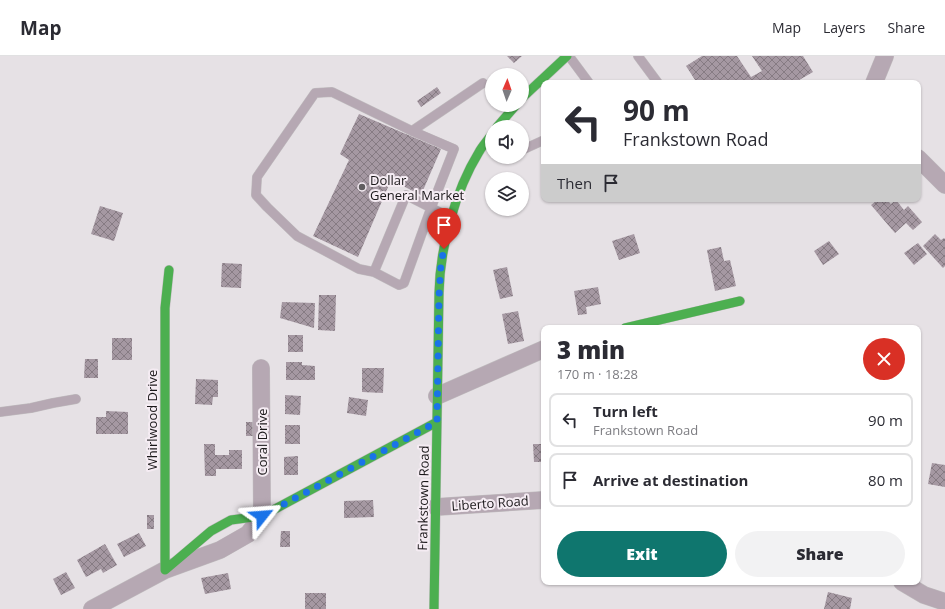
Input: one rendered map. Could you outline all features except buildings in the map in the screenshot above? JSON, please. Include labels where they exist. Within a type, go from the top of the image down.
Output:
[{"type":"street","points":[[529,91],[568,56]]},
{"type":"street","points":[[875,80],[885,56]]},
{"type":"street","points":[[503,120],[510,112]]},
{"type":"street","name":"Frankstown Road","points":[[434,609],[439,297],[441,263],[455,206],[456,173],[479,152],[485,144]]},
{"type":"street","points":[[921,161],[945,185]]},
{"type":"street","name":"Whirlwood Drive","points":[[165,570],[165,308],[169,270]]},
{"type":"street","points":[[638,325],[740,302]]},
{"type":"street","points":[[437,396],[541,350]]},
{"type":"street","name":"Coral Drive","points":[[261,368],[262,516]]},
{"type":"street","points":[[92,609],[165,570],[220,550],[248,534],[262,516],[437,422]]},
{"type":"street","name":"Liberto Road","points":[[436,507],[541,500]]},
{"type":"street","points":[[907,585],[924,595],[945,602]]},
{"type":"lane","points":[[568,56],[587,80]]},
{"type":"lane","points":[[638,56],[656,80]]},
{"type":"lane","points":[[412,131],[483,83]]},
{"type":"lane","points":[[332,92],[412,131],[454,149],[456,173],[431,208],[404,282],[399,285],[374,272],[359,269],[297,236],[267,208],[256,195],[257,177],[315,93],[332,92]]},
{"type":"lane","points":[[529,147],[541,141]]},
{"type":"lane","points":[[374,272],[406,195],[451,218]]},
{"type":"lane","points":[[0,412],[76,399]]},
{"type":"traffic: fast","points":[[541,80],[567,56]]},
{"type":"traffic: fast","points":[[529,91],[541,80]]},
{"type":"traffic: fast","points":[[503,120],[510,112]]},
{"type":"traffic: fast","points":[[434,609],[440,275],[446,238],[456,202],[470,167],[485,144]]},
{"type":"traffic: fast","points":[[165,570],[165,308],[169,270]]},
{"type":"traffic: fast","points":[[638,325],[740,301]]},
{"type":"traffic: fast","points":[[165,570],[211,531],[231,520],[262,516],[437,422]]},
{"type":"place","name":"Dollar General Market","points":[[362,187]]},
{"type":"route","points":[[262,516],[437,422],[439,297],[441,263],[444,249]]}]
